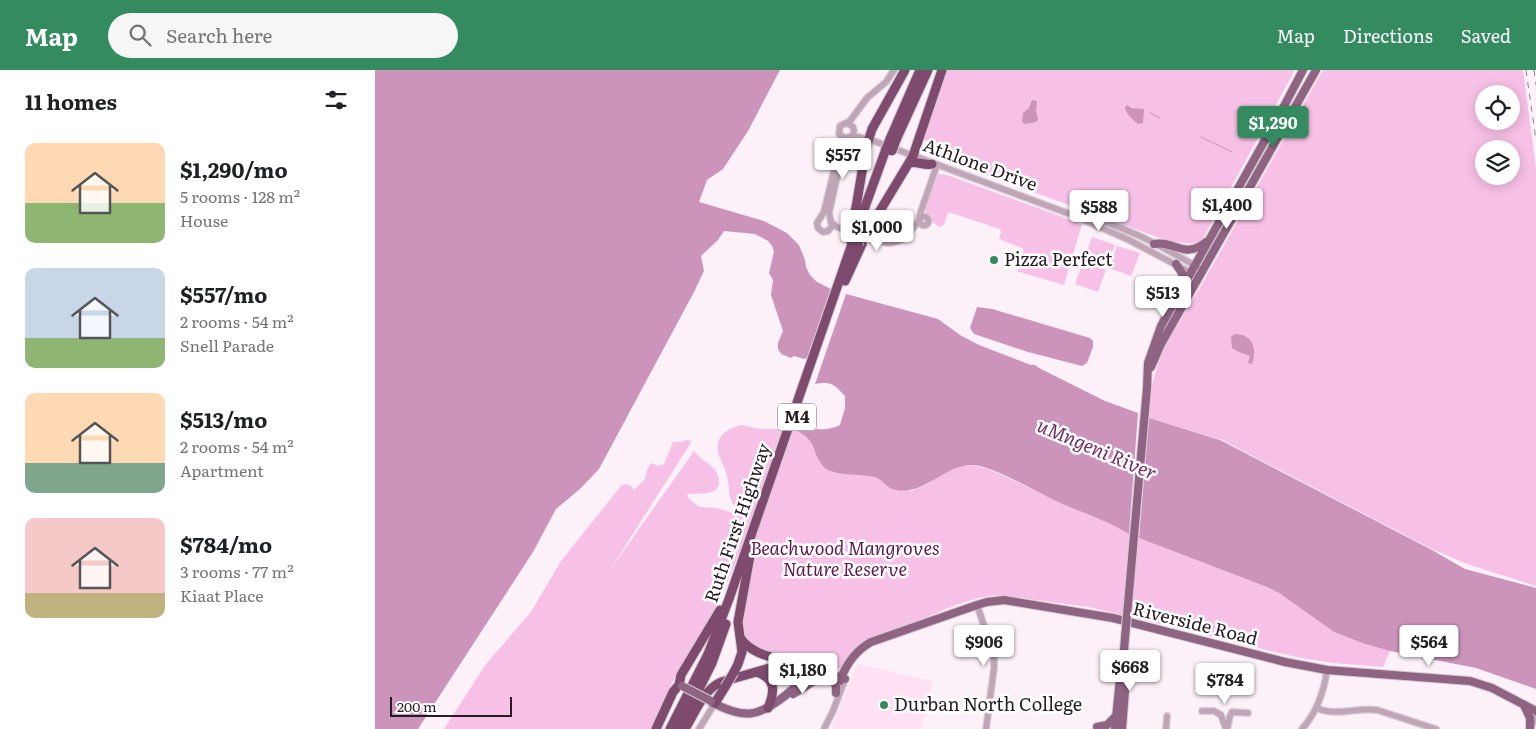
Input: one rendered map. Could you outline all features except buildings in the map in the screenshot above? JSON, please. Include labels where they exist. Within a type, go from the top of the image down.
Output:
[{"type":"highway","points":[[861,227],[865,148],[871,140],[873,128],[905,70]]},
{"type":"highway","name":"Ruth First Highway","points":[[679,729],[712,663],[842,278],[920,70]]},
{"type":"highway","name":"Ruth First Highway","points":[[893,139],[928,70]]},
{"type":"highway","points":[[861,227],[911,159],[942,70]]},
{"type":"highway","points":[[911,159],[928,165],[934,164]]},
{"type":"highway","points":[[748,554],[737,627],[741,639],[745,645],[754,651],[806,669]]},
{"type":"highway","points":[[656,729],[673,692],[680,686],[681,675],[720,611],[748,554]]},
{"type":"highway","name":"Ruth First Highway","points":[[670,729],[708,654],[748,554]]},
{"type":"highway","points":[[713,702],[734,672],[741,656],[741,639]]},
{"type":"highway","points":[[685,729],[706,694],[715,684],[783,666],[806,669]]},
{"type":"highway","points":[[757,672],[767,678],[773,687],[771,706]]},
{"type":"main road","points":[[1115,729],[1121,658],[1124,650],[1149,371],[1148,363],[1164,320],[1303,70]]},
{"type":"main road","points":[[1149,371],[1161,344],[1316,70]]},
{"type":"main road","points":[[1154,244],[1160,243],[1186,250],[1197,248],[1208,240]]},
{"type":"main road","points":[[1176,264],[1182,273],[1183,286]]},
{"type":"main road","name":"Riverside Road","points":[[836,678],[860,649],[871,642],[977,605],[1004,600],[1113,618],[1285,662],[1327,670],[1470,681],[1492,688],[1536,711]]},
{"type":"main road","points":[[1122,729],[1126,666],[1124,650]]},
{"type":"main road","name":"Riverside Road","points":[[836,678],[853,658]]},
{"type":"main road","points":[[836,693],[837,671],[846,665]]},
{"type":"main road","points":[[771,706],[799,683],[806,669],[836,678]]},
{"type":"main road","points":[[680,686],[728,710],[742,714],[755,713],[780,703],[809,683],[836,678]]},
{"type":"main road","points":[[1525,705],[1530,718],[1530,729]]},
{"type":"main road","points":[[1097,727],[1107,724],[1117,715]]},
{"type":"street","points":[[851,126],[840,126],[840,146],[824,212],[817,221],[817,226],[821,231],[825,232],[831,228],[829,213],[844,146],[853,134],[851,126],[871,95],[887,82],[894,70]]},
{"type":"street","points":[[851,126],[868,103],[889,85],[899,70]]},
{"type":"street","name":"Athlone Drive","points":[[851,126],[871,140],[911,159]]},
{"type":"street","points":[[841,136],[849,138]]},
{"type":"street","name":"Athlone Drive","points":[[849,138],[858,137],[871,140]]},
{"type":"street","points":[[831,222],[837,227],[887,243],[895,242],[905,237],[921,219],[922,207],[934,164]]},
{"type":"street","name":"Athlone Drive","points":[[934,164],[1075,216],[1129,240],[1176,264],[1192,269]]},
{"type":"street","name":"Athlone Drive","points":[[1075,216],[1103,222],[1138,236],[1201,274]]},
{"type":"street","points":[[977,605],[994,655],[986,729]]},
{"type":"street","points":[[1302,729],[1317,708],[1327,670]]},
{"type":"street","points":[[827,721],[833,711],[836,678]]},
{"type":"street","points":[[825,729],[836,693]]},
{"type":"street","points":[[699,729],[713,702]]},
{"type":"street","points":[[1317,708],[1334,712],[1377,710],[1437,729]]},
{"type":"street","points":[[1202,712],[1213,711],[1221,715],[1227,729]]},
{"type":"street","points":[[1227,729],[1233,712],[1248,712]]},
{"type":"street","points":[[1166,729],[1167,716]]},
{"type":"street","points":[[1530,729],[1536,716]]},
{"type":"shaded area","name":"Durban North College","points":[[857,664],[933,681],[921,729],[831,729]]},
{"type":"green space","points":[[946,70],[1295,70],[1200,244],[1171,242],[937,157],[942,145],[922,139]]},
{"type":"green space","points":[[1323,70],[1523,70],[1536,168],[1536,586],[1467,564],[1434,550],[1222,440],[1149,418],[1152,385],[1162,350],[1201,286]]},
{"type":"green space","points":[[939,174],[947,175],[1082,224],[1064,285],[1016,271],[1022,267],[1021,261],[1024,249],[999,239],[1000,229],[948,212],[944,225],[939,227],[931,220],[926,212],[927,200],[933,182]]},
{"type":"green space","points":[[1092,237],[1115,245],[1106,267],[1084,259]]},
{"type":"green space","points":[[1117,246],[1140,253],[1131,276],[1109,268]]},
{"type":"green space","points":[[1083,262],[1106,270],[1098,292],[1075,284]]},
{"type":"green space","name":"Beachwood Mangroves Nature Reserve","points":[[741,425],[760,429],[797,431],[810,440],[824,467],[829,470],[873,476],[911,491],[961,466],[972,465],[988,469],[1139,538],[1267,587],[1279,593],[1334,632],[1390,651],[1383,667],[1333,663],[1296,657],[1089,607],[1000,595],[987,596],[963,603],[878,636],[865,644],[842,666],[832,671],[826,671],[760,650],[752,646],[746,638],[741,626],[754,560],[761,542],[746,537],[717,607],[673,681],[652,729],[444,729],[486,664],[531,612],[561,561],[621,486],[625,484],[631,486],[634,490],[645,479],[651,463],[658,466],[664,464],[673,442],[692,441],[610,570],[694,451],[715,470],[719,482],[716,490],[689,494],[687,495],[688,498],[699,507],[717,508],[736,514],[737,510],[730,497],[726,474],[719,455],[718,443],[726,432]]},
{"type":"water","points":[[375,70],[780,70],[748,131],[723,169],[707,180],[699,202],[764,221],[787,233],[799,245],[810,275],[817,282],[831,289],[807,358],[794,356],[791,358],[781,354],[778,349],[778,343],[783,331],[771,295],[773,280],[769,273],[774,252],[772,246],[768,241],[755,234],[724,231],[718,240],[701,256],[704,271],[694,292],[599,469],[581,488],[556,509],[533,552],[418,729],[375,729]]},
{"type":"water","points":[[1032,100],[1037,101],[1036,111],[1038,119],[1036,122],[1025,124],[1022,122],[1023,113],[1029,108]]},
{"type":"water","points":[[1127,105],[1131,108],[1144,109],[1143,123],[1138,124],[1126,112],[1125,107]]},
{"type":"water","name":"uMngeni River","points":[[846,294],[938,319],[960,335],[979,345],[1035,365],[1105,401],[1138,413],[1129,534],[1002,474],[979,466],[960,467],[925,485],[906,490],[896,490],[875,477],[832,472],[823,466],[809,439],[797,431],[801,424],[821,429],[840,425],[845,408],[845,396],[832,384],[815,384]]},
{"type":"water","points":[[977,307],[992,309],[1090,338],[1093,341],[1093,347],[1087,363],[1082,366],[1028,352],[974,334],[970,328]]},
{"type":"water","points":[[1234,334],[1245,336],[1252,343],[1254,358],[1252,364],[1248,363],[1250,356],[1232,348],[1231,337]]},
{"type":"water","points":[[1149,418],[1220,440],[1465,569],[1536,588],[1536,689],[1476,668],[1390,651],[1365,644],[1334,632],[1279,593],[1267,587],[1139,538]]},
{"type":"waterway","points":[[1150,113],[1160,118]]},
{"type":"waterway","points":[[1201,137],[1232,152]]},
{"type":"railway","points":[[1526,70],[1536,140]]},
{"type":"railway","points":[[1534,70],[1536,85]]},
{"type":"place","name":"Pizza Perfect","points":[[994,260]]},
{"type":"place","name":"Durban North College","points":[[884,705]]}]
